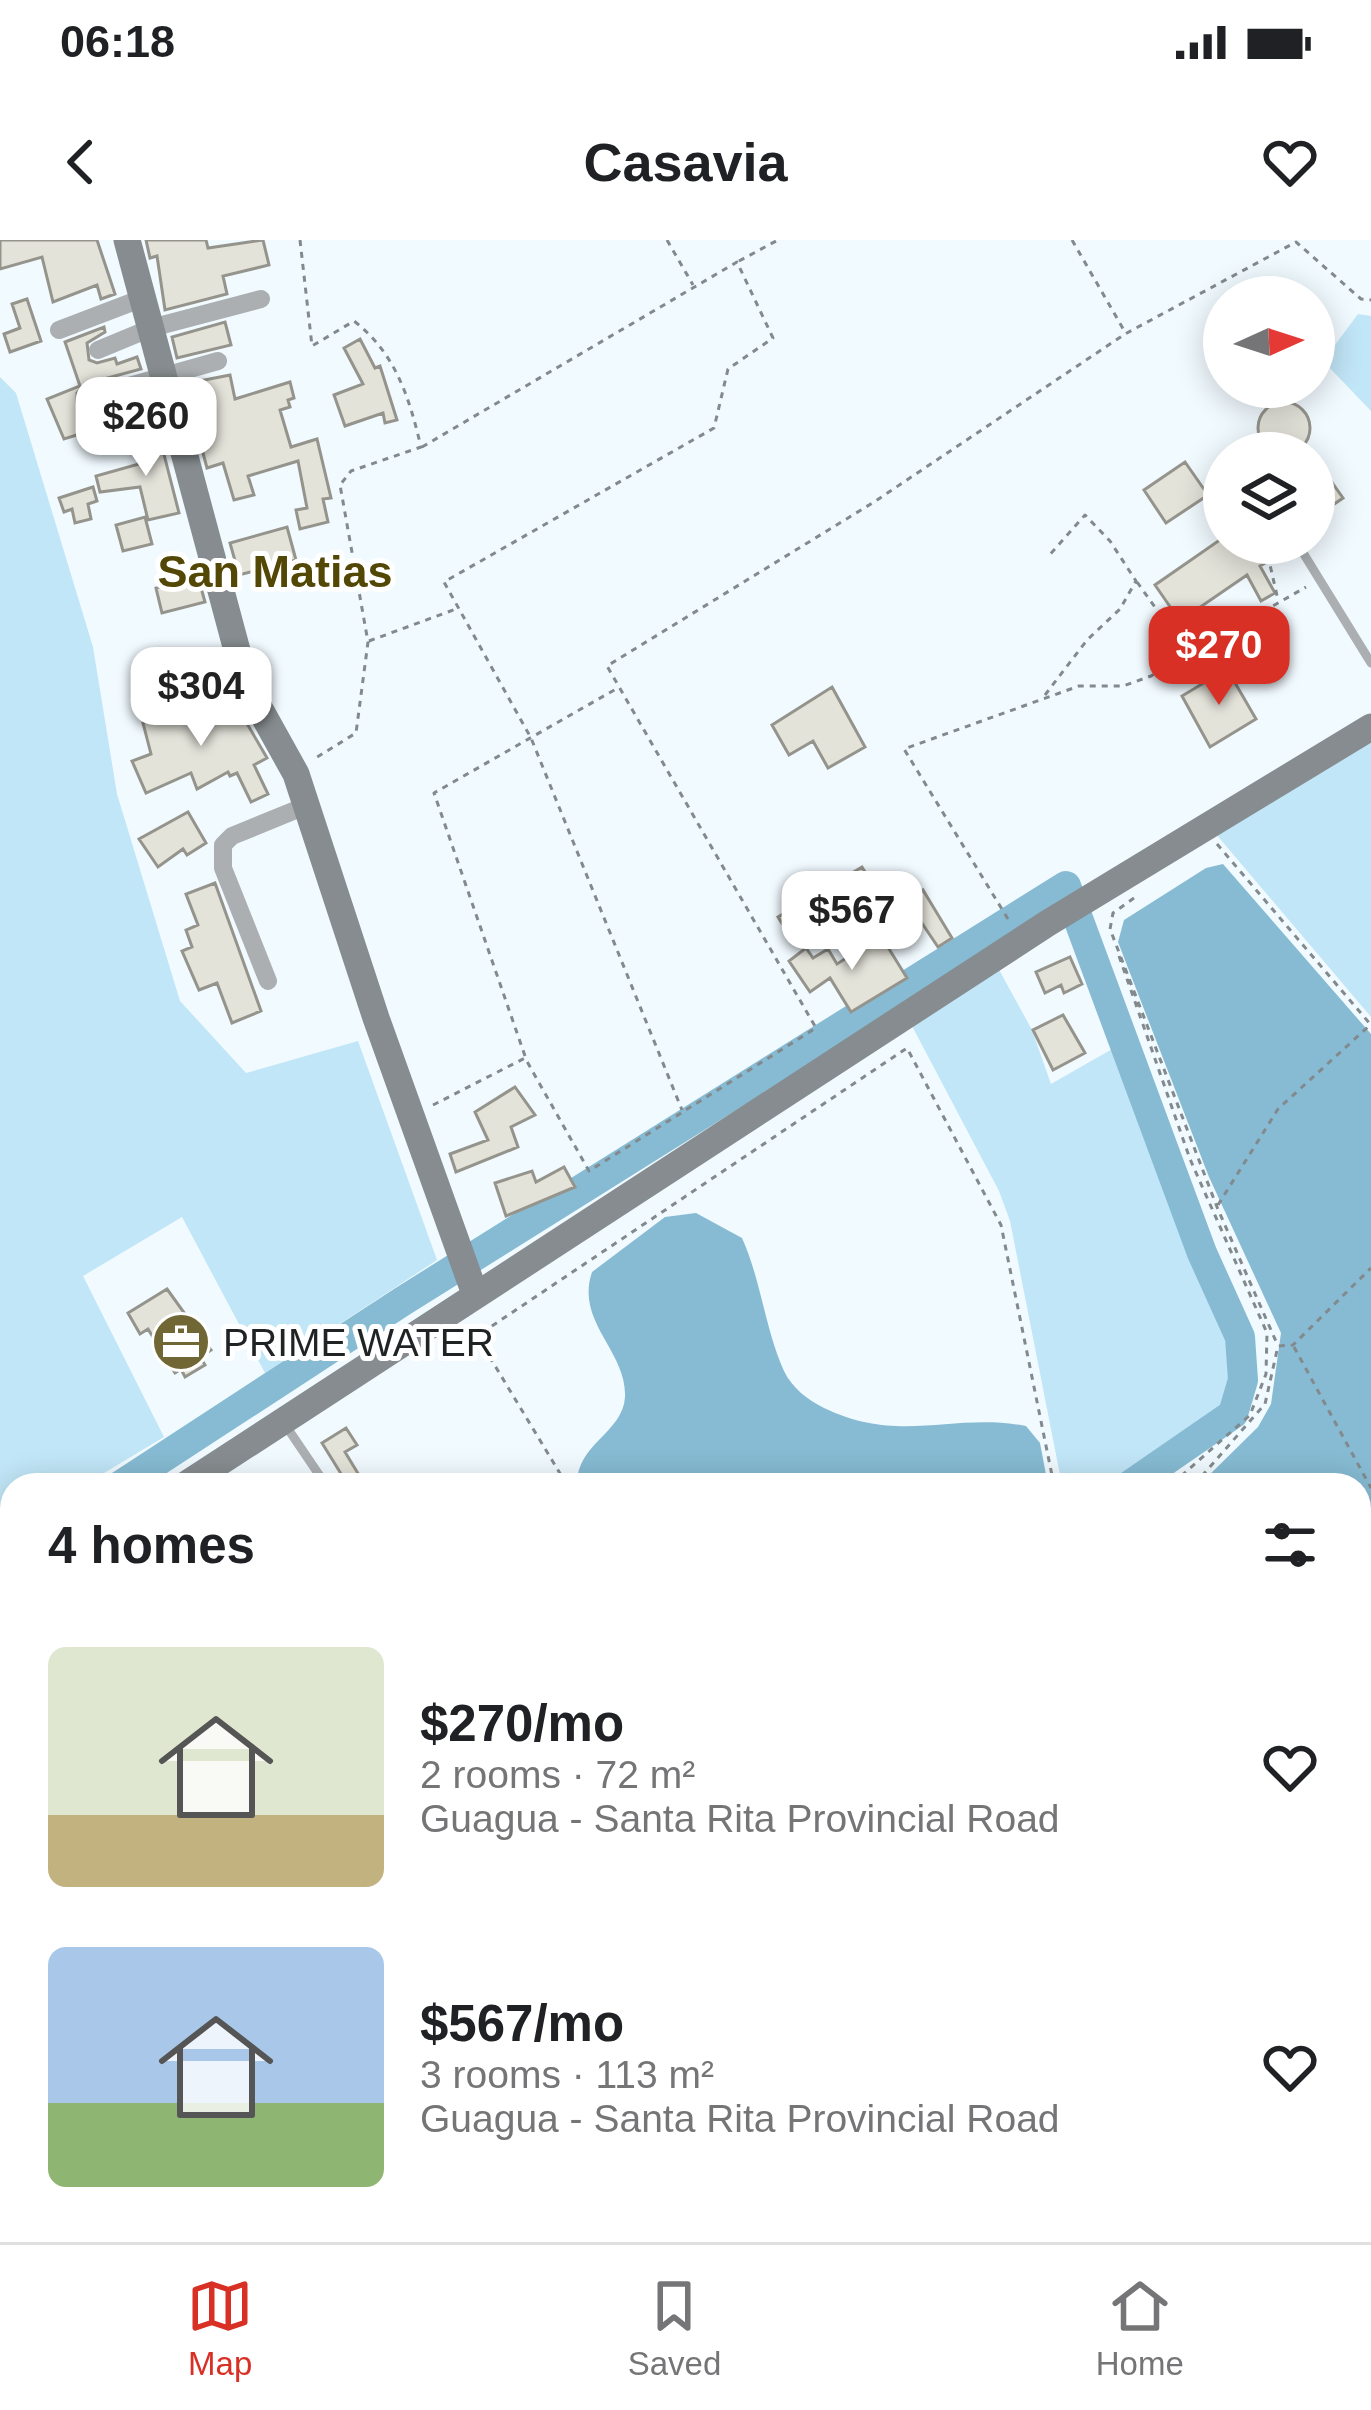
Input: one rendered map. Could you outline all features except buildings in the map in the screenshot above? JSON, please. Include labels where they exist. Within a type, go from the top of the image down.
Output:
[{"type":"main road","points":[[127,240],[246,685],[296,774],[303,807],[472,1285]]},
{"type":"main road","points":[[203,1473],[472,1285],[1089,897],[1371,727]]},
{"type":"street","points":[[59,330],[143,298]]},
{"type":"street","points":[[98,350],[151,328],[261,298]]},
{"type":"street","points":[[91,398],[218,361]]},
{"type":"street","points":[[268,981],[223,868],[223,845],[232,836],[303,807]]},
{"type":"lane","points":[[1310,564],[1371,663]]},
{"type":"lane","points":[[282,1422],[318,1473]]},
{"type":"path","points":[[300,240],[312,346],[354,321],[374,337],[406,386],[422,447]]},
{"type":"path","points":[[667,240],[694,287]]},
{"type":"path","points":[[306,764],[356,733],[368,642],[340,485],[351,472],[422,447],[778,240]]},
{"type":"path","points":[[1072,240],[1126,334]]},
{"type":"path","points":[[617,688],[434,793],[525,1058],[589,1171],[816,1028],[607,666],[874,502],[1126,334],[1295,241],[1361,299],[1371,300]]},
{"type":"path","points":[[683,1112],[531,737],[444,582],[714,428],[728,369],[773,338],[737,262]]},
{"type":"path","points":[[1047,558],[1084,515],[1110,541],[1177,638],[1182,658]]},
{"type":"path","points":[[1270,564],[1278,602]]},
{"type":"path","points":[[1022,940],[904,749],[1079,686],[1123,686],[1305,589],[1310,575]]},
{"type":"path","points":[[1044,697],[1087,640],[1120,609],[1136,581]]},
{"type":"path","points":[[368,642],[459,608]]},
{"type":"path","points":[[1210,846],[1220,844],[1370,1025],[1278,1109],[1217,1207]]},
{"type":"path","points":[[1089,897],[1190,1159],[1267,1333],[1266,1374],[1250,1414],[1184,1473]]},
{"type":"path","points":[[1132,899],[1112,913],[1110,929],[1217,1207],[1278,1346],[1265,1404],[1205,1473]]},
{"type":"path","points":[[560,1473],[476,1336],[907,1048],[1001,1225],[1052,1473]]},
{"type":"path","points":[[427,1108],[525,1058]]},
{"type":"path","points":[[1278,1346],[1293,1345],[1371,1268]]},
{"type":"path","points":[[1293,1345],[1363,1473]]},
{"type":"shaded area","points":[[1358,314],[1371,316],[1371,411],[1335,374],[1335,345]]},
{"type":"shaded area","points":[[0,377],[16,393],[93,647],[117,794],[180,1001],[246,1073],[358,1041],[437,1260],[265,1373],[182,1217],[83,1276],[164,1437],[104,1473],[0,1473]]},
{"type":"shaded area","points":[[1371,741],[1371,1017],[1215,833]]},
{"type":"shaded area","points":[[1223,864],[1371,1034],[1371,1473],[1211,1473],[1258,1427],[1271,1404],[1281,1333],[1209,1177],[1118,942],[1124,920],[1206,868]]},
{"type":"shaded area","points":[[997,966],[1032,1030],[1051,1084],[1114,1048],[1234,1334],[1236,1378],[1227,1412],[1138,1473],[1060,1473],[1010,1221],[999,1191],[912,1026]]},
{"type":"shaded area","points":[[696,1213],[742,1238],[784,1371],[806,1397],[852,1419],[878,1424],[1026,1426],[1040,1443],[1046,1473],[579,1473],[591,1449],[617,1420],[625,1397],[618,1365],[590,1306],[592,1272],[665,1217]]},
{"type":"waterway","points":[[139,1473],[403,1301],[1066,886],[1202,1253],[1240,1337],[1243,1380],[1233,1414],[1147,1473]]},
{"type":"place","name":"PRIME WATER","points":[[181,1342]]},
{"type":"district","name":"San Matias","points":[[275,571]]}]
